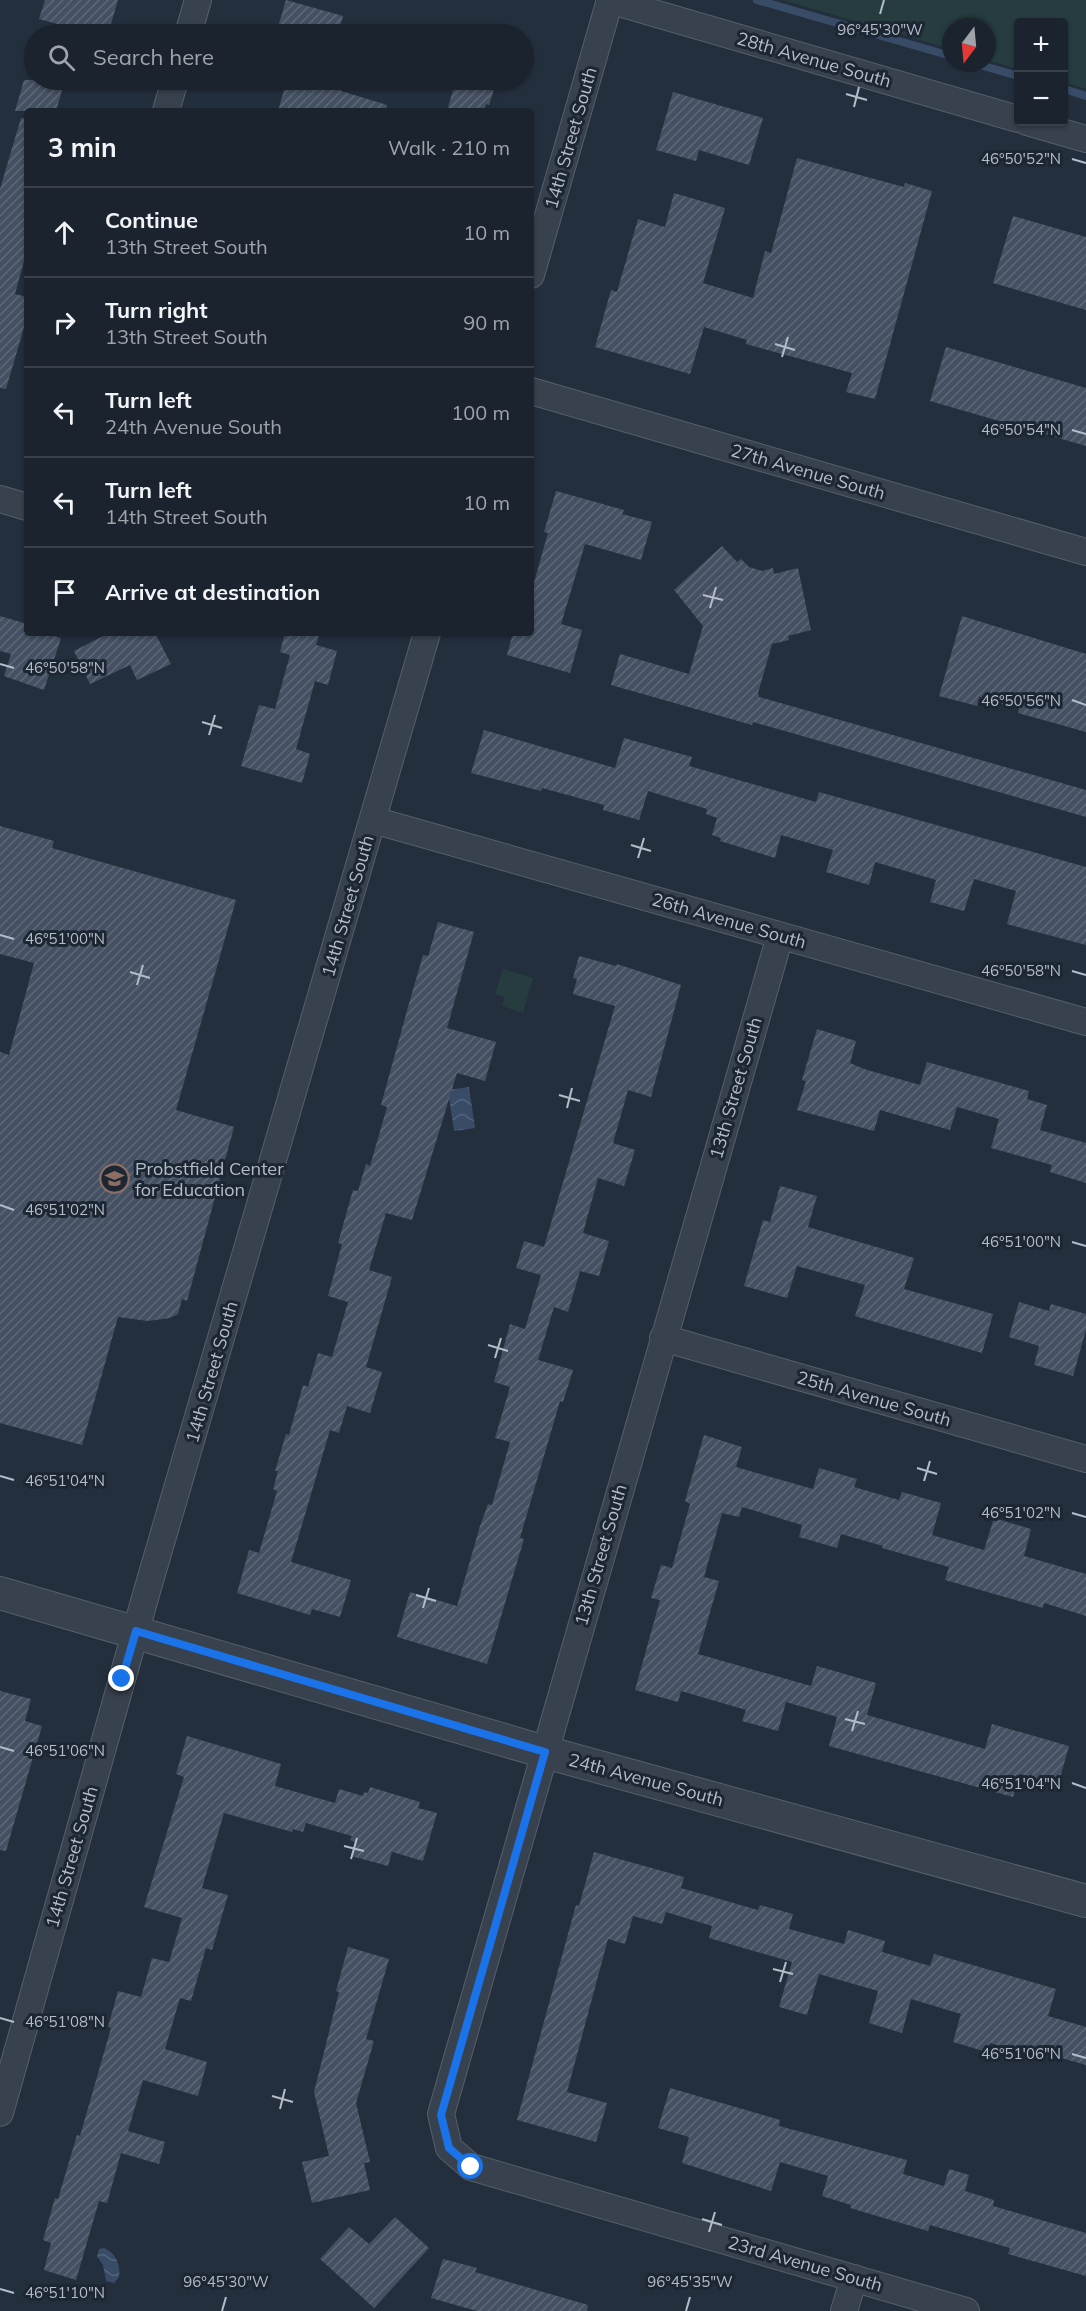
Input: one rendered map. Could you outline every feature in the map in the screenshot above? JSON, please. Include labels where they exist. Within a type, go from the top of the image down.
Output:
[{"type":"street","points":[[191,24],[198,0]]},
{"type":"street","name":"28th Avenue South","points":[[609,0],[1014,118]]},
{"type":"street","name":"14th Street South","points":[[534,264],[609,0]]},
{"type":"street","points":[[167,108],[172,90]]},
{"type":"street","points":[[1041,126],[1086,139]]},
{"type":"street","name":"27th Avenue South","points":[[534,393],[1086,552]]},
{"type":"street","points":[[0,500],[24,506]]},
{"type":"street","name":"14th Street South","points":[[0,2113],[9,2045],[136,1631],[426,636]]},
{"type":"street","name":"26th Avenue South","points":[[373,820],[1086,1022]]},
{"type":"street","name":"13th Street South","points":[[471,2167],[449,2148],[441,2115],[780,936]]},
{"type":"street","name":"25th Avenue South","points":[[663,1338],[1086,1459]]},
{"type":"street","name":"24th Avenue South","points":[[0,1593],[545,1752],[1086,1901]]},
{"type":"street","name":"23rd Avenue South","points":[[471,2167],[966,2311]]},
{"type":"street","points":[[844,2311],[854,2278]]},
{"type":"green space","points":[[783,0],[1086,0],[1086,89],[1068,83],[1068,18],[1014,18],[1014,68],[996,63],[996,18],[942,18],[942,46]]},
{"type":"green space","points":[[503,969],[533,978],[523,1013],[502,1006],[505,997],[495,994]]},
{"type":"water","points":[[469,1087],[475,1128],[454,1131],[448,1090]]},
{"type":"water","points":[[104,2248],[114,2256],[118,2264],[119,2277],[114,2283],[106,2281],[103,2265],[97,2256],[99,2249]]},
{"type":"building","points":[[45,0],[118,0],[111,24],[57,24],[39,19]]},
{"type":"building","points":[[286,0],[343,16],[341,24],[279,24]]},
{"type":"building","points":[[24,80],[24,90],[62,90],[57,108],[24,108],[24,111],[15,111]]},
{"type":"building","points":[[284,90],[341,90],[387,105],[386,108],[279,108]]},
{"type":"building","points":[[453,90],[494,90],[489,105],[486,104],[485,108],[448,108]]},
{"type":"building","points":[[673,92],[763,118],[749,165],[699,150],[696,161],[656,150]]},
{"type":"building","points":[[21,118],[24,118],[24,261],[15,294],[24,296],[24,327],[6,389],[0,388],[0,189]]},
{"type":"building","points":[[797,158],[904,187],[905,183],[932,191],[875,399],[846,392],[852,373],[746,344],[747,340],[704,327],[690,374],[595,347],[611,290],[617,292],[638,219],[665,227],[674,193],[725,208],[703,283],[753,298],[765,251],[771,253]]},
{"type":"building","points":[[1013,216],[1086,237],[1086,310],[993,283]]},
{"type":"building","points":[[946,347],[1086,388],[1086,446],[930,401]]},
{"type":"building","points":[[556,491],[624,510],[622,514],[652,522],[641,560],[585,544],[561,624],[582,630],[570,673],[507,655],[512,636],[534,636],[534,582],[548,533],[544,532]]},
{"type":"building","points":[[722,546],[737,562],[741,559],[749,567],[762,571],[773,568],[774,574],[798,568],[811,630],[788,636],[789,640],[772,644],[758,693],[759,697],[1086,790],[1086,817],[753,722],[752,725],[611,685],[620,654],[689,674],[703,626],[674,590]]},
{"type":"building","points":[[0,616],[24,623],[24,636],[61,638],[44,690],[4,676],[11,654],[0,651]]},
{"type":"building","points":[[962,616],[1086,654],[1086,732],[1018,713],[1019,709],[979,697],[977,706],[939,696]]},
{"type":"building","points":[[103,636],[157,636],[171,664],[137,680],[130,665],[90,684],[74,651]]},
{"type":"building","points":[[284,636],[319,636],[316,645],[337,651],[328,685],[315,681],[296,749],[310,754],[302,783],[241,766],[259,705],[275,709],[290,655],[280,652]]},
{"type":"building","points":[[484,730],[615,768],[624,738],[692,757],[689,766],[816,802],[819,792],[1086,867],[1086,945],[1007,924],[1016,891],[974,879],[964,911],[930,902],[936,880],[875,862],[869,885],[826,872],[833,850],[781,835],[775,858],[720,841],[721,838],[712,835],[717,818],[706,814],[707,809],[648,791],[639,820],[603,810],[604,805],[542,788],[541,791],[471,773]]},
{"type":"building","points":[[0,826],[54,841],[52,848],[236,900],[176,1110],[234,1127],[187,1301],[182,1299],[178,1314],[170,1318],[148,1321],[118,1317],[82,1445],[0,1423],[0,1052],[9,1055],[34,963],[0,954]]},
{"type":"building","points":[[438,922],[474,932],[447,1028],[496,1042],[485,1081],[457,1073],[412,1220],[386,1213],[369,1270],[392,1277],[366,1367],[382,1372],[370,1413],[347,1406],[339,1433],[330,1430],[291,1562],[351,1580],[340,1617],[312,1609],[310,1615],[237,1593],[249,1550],[259,1553],[277,1491],[273,1489],[278,1471],[275,1471],[286,1434],[289,1435],[303,1385],[308,1387],[318,1353],[332,1357],[348,1302],[328,1296],[342,1244],[338,1243],[353,1190],[358,1191],[366,1164],[370,1166],[387,1107],[381,1105],[408,1007],[423,955],[428,956]]},
{"type":"building","points":[[579,956],[616,966],[617,964],[681,985],[651,1097],[628,1090],[613,1143],[635,1150],[624,1186],[598,1178],[583,1233],[609,1241],[599,1276],[580,1271],[568,1312],[554,1307],[538,1360],[573,1370],[563,1402],[560,1401],[520,1538],[524,1539],[487,1664],[397,1637],[410,1592],[457,1606],[480,1526],[488,1504],[492,1505],[510,1442],[495,1438],[510,1387],[494,1382],[510,1324],[525,1329],[541,1275],[516,1268],[524,1241],[544,1247],[615,1006],[573,994],[577,979],[573,978]]},
{"type":"building","points":[[817,1029],[856,1041],[850,1063],[864,1069],[920,1085],[927,1062],[1029,1091],[1027,1099],[1047,1105],[1040,1130],[1086,1143],[1086,1183],[1050,1172],[1052,1165],[991,1148],[999,1119],[957,1107],[950,1130],[880,1110],[874,1131],[797,1110],[806,1081],[802,1080]]},
{"type":"building","points":[[780,1186],[817,1196],[808,1227],[914,1258],[904,1289],[993,1314],[982,1353],[855,1316],[865,1285],[797,1266],[787,1298],[744,1286],[763,1220],[770,1222]]},
{"type":"building","points":[[1019,1302],[1049,1311],[1051,1304],[1086,1314],[1086,1330],[1073,1376],[1034,1365],[1039,1346],[1009,1337]]},
{"type":"building","points":[[704,1435],[742,1447],[736,1467],[813,1489],[819,1468],[857,1479],[854,1487],[899,1500],[902,1492],[941,1503],[932,1535],[984,1550],[994,1518],[1031,1529],[1024,1556],[1086,1574],[1086,1616],[1044,1603],[1043,1608],[945,1580],[949,1567],[841,1534],[837,1548],[799,1537],[802,1525],[742,1507],[739,1517],[722,1513],[704,1577],[719,1581],[698,1654],[811,1686],[817,1666],[876,1683],[867,1715],[985,1749],[992,1724],[1069,1746],[1058,1785],[1020,1774],[1013,1797],[829,1746],[837,1717],[786,1702],[778,1731],[742,1721],[746,1710],[681,1691],[678,1702],[635,1690],[660,1600],[651,1598],[661,1565],[672,1568],[690,1504],[685,1501]]},
{"type":"building","points":[[0,1691],[31,1699],[25,1721],[42,1726],[6,1851],[0,1850]]},
{"type":"building","points":[[187,1736],[281,1764],[275,1786],[335,1803],[339,1789],[363,1796],[364,1792],[368,1793],[370,1787],[420,1802],[418,1808],[437,1813],[423,1861],[392,1852],[388,1866],[351,1856],[355,1842],[350,1840],[352,1836],[306,1823],[303,1832],[293,1829],[292,1832],[224,1813],[202,1888],[228,1895],[212,1950],[206,1948],[191,2001],[180,1998],[165,2049],[207,2062],[198,2096],[143,2080],[128,2131],[165,2142],[159,2164],[121,2153],[107,2203],[99,2201],[76,2280],[44,2270],[51,2243],[43,2240],[77,2135],[80,2136],[111,2028],[108,2027],[118,1991],[141,1997],[152,1958],[169,1962],[182,1918],[144,1907],[184,1777],[176,1774]]},
{"type":"building","points":[[594,1852],[684,1877],[681,1888],[758,1910],[760,1905],[793,1914],[789,1929],[844,1944],[848,1930],[885,1941],[882,1952],[930,1966],[934,1954],[1056,1989],[1048,2016],[1086,2027],[1086,2065],[1037,2051],[1036,2056],[990,2043],[987,2052],[953,2042],[961,2014],[911,1999],[902,2033],[869,2023],[878,1991],[819,1974],[807,2015],[779,2007],[792,1962],[709,1938],[712,1926],[666,1912],[662,1924],[633,1916],[625,1944],[608,1939],[567,2092],[607,2103],[596,2142],[517,2120],[576,1905],[579,1906]]},
{"type":"building","points":[[348,1947],[389,1959],[366,2039],[374,2041],[356,2103],[370,2162],[364,2163],[370,2190],[312,2203],[302,2162],[329,2156],[314,2092]]},
{"type":"building","points":[[670,2088],[780,2120],[779,2126],[907,2160],[903,2174],[944,2186],[949,2169],[969,2175],[965,2191],[994,2200],[993,2206],[1086,2233],[1086,2276],[1008,2254],[1010,2248],[930,2225],[928,2231],[850,2208],[851,2205],[822,2196],[828,2176],[780,2162],[771,2191],[682,2163],[689,2137],[658,2128]]},
{"type":"building","points":[[395,2217],[429,2248],[374,2308],[320,2259],[349,2227],[369,2244]]},
{"type":"building","points":[[443,2259],[477,2268],[475,2272],[588,2305],[587,2311],[477,2311],[431,2298]]},
{"type":"waterway","points":[[757,0],[942,53]]},
{"type":"waterway","points":[[996,70],[1014,75]]},
{"type":"waterway","points":[[1068,90],[1086,96]]},
{"type":"place","name":"Probstfield Center for Education","points":[[114,1179]]},
{"type":"route","points":[[122,1679],[136,1631],[545,1752],[441,2115],[449,2148],[471,2167]]}]
